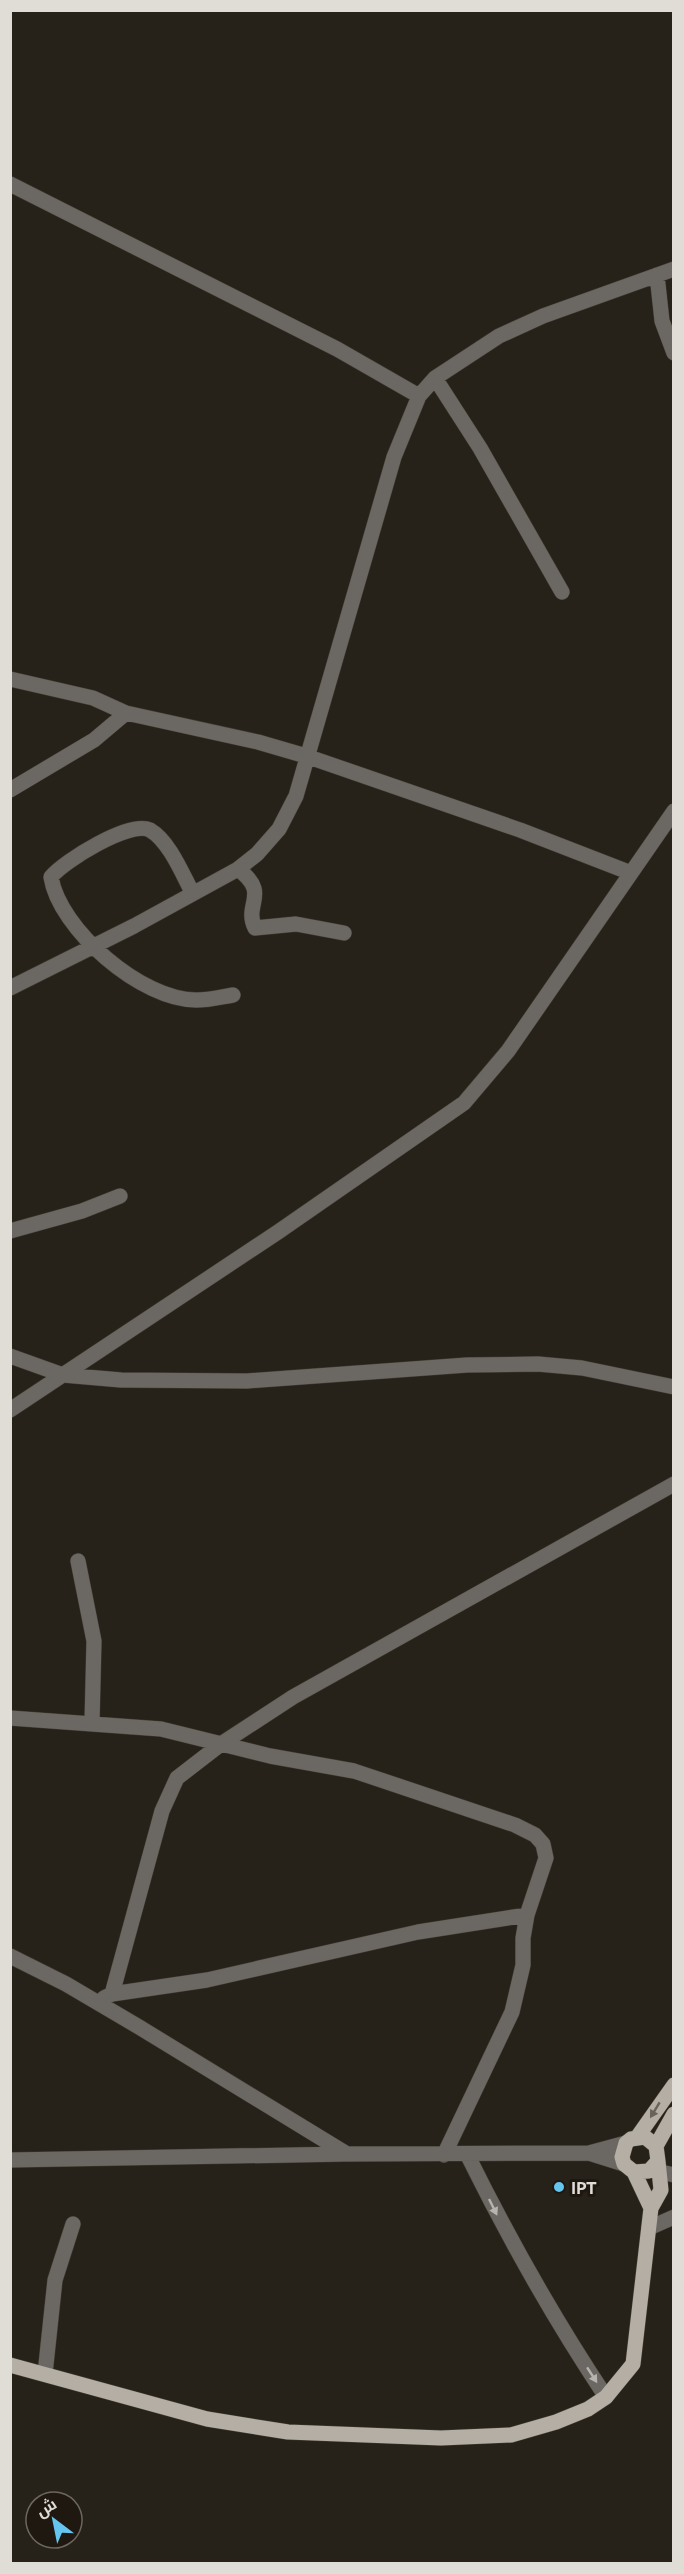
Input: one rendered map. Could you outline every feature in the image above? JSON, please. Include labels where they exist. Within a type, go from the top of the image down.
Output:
[{"type":"main road","points":[[651,2208],[622,2150],[674,2085]]},
{"type":"main road","points":[[10,2365],[207,2419],[288,2432],[429,2438],[511,2435],[556,2422],[606,2397],[633,2364],[651,2208],[661,2190],[662,2164],[674,2114]]},
{"type":"main road","points":[[632,2140],[645,2137],[662,2164]]},
{"type":"main road","points":[[629,2168],[648,2171],[662,2164]]},
{"type":"street","points":[[10,184],[337,349],[419,396]]},
{"type":"street","points":[[10,988],[93,947],[238,868],[257,855],[279,829],[296,796],[394,457],[419,396],[435,378],[499,336],[543,316],[674,270]]},
{"type":"street","points":[[657,275],[662,321],[674,353]]},
{"type":"street","points":[[435,378],[480,448],[562,592]]},
{"type":"street","points":[[10,679],[93,698],[126,713],[258,742],[306,756],[520,830],[631,873]]},
{"type":"street","points":[[10,790],[94,740],[126,713]]},
{"type":"street","points":[[10,1410],[278,1232],[464,1103],[508,1051],[674,811]]},
{"type":"street","points":[[192,892],[163,843],[151,831],[137,828],[114,835],[51,876],[56,897],[93,947],[131,977],[172,996],[196,1001],[233,995]]},
{"type":"street","points":[[238,868],[246,875],[257,898],[251,920],[255,928],[296,924],[344,933]]},
{"type":"street","points":[[10,1231],[82,1211],[120,1196]]},
{"type":"street","points":[[10,1356],[63,1375],[121,1380],[248,1381],[467,1365],[538,1364],[582,1368],[674,1387]]},
{"type":"street","points":[[112,1994],[168,1793],[177,1778],[221,1744],[294,1697],[674,1484]]},
{"type":"street","points":[[78,1561],[94,1641],[92,1722]]},
{"type":"street","points":[[10,1718],[92,1722],[161,1729],[270,1756],[354,1771],[515,1825],[535,1834],[543,1844],[546,1858],[527,1915],[523,1938],[523,1965],[512,2012],[444,2155]]},
{"type":"street","points":[[96,2003],[112,1994],[207,1980],[418,1932],[527,1915]]},
{"type":"street","points":[[10,1956],[96,2003],[347,2154]]},
{"type":"street","points":[[10,2160],[347,2154],[589,2153],[632,2140]]},
{"type":"street","points":[[589,2153],[629,2168]]},
{"type":"street","points":[[467,2154],[526,2269],[555,2319],[606,2397]]},
{"type":"street","points":[[649,2228],[674,2217]]},
{"type":"street","points":[[45,2374],[56,2280],[73,2224]]},
{"type":"place","name":"IPT","points":[[559,2187]]}]
